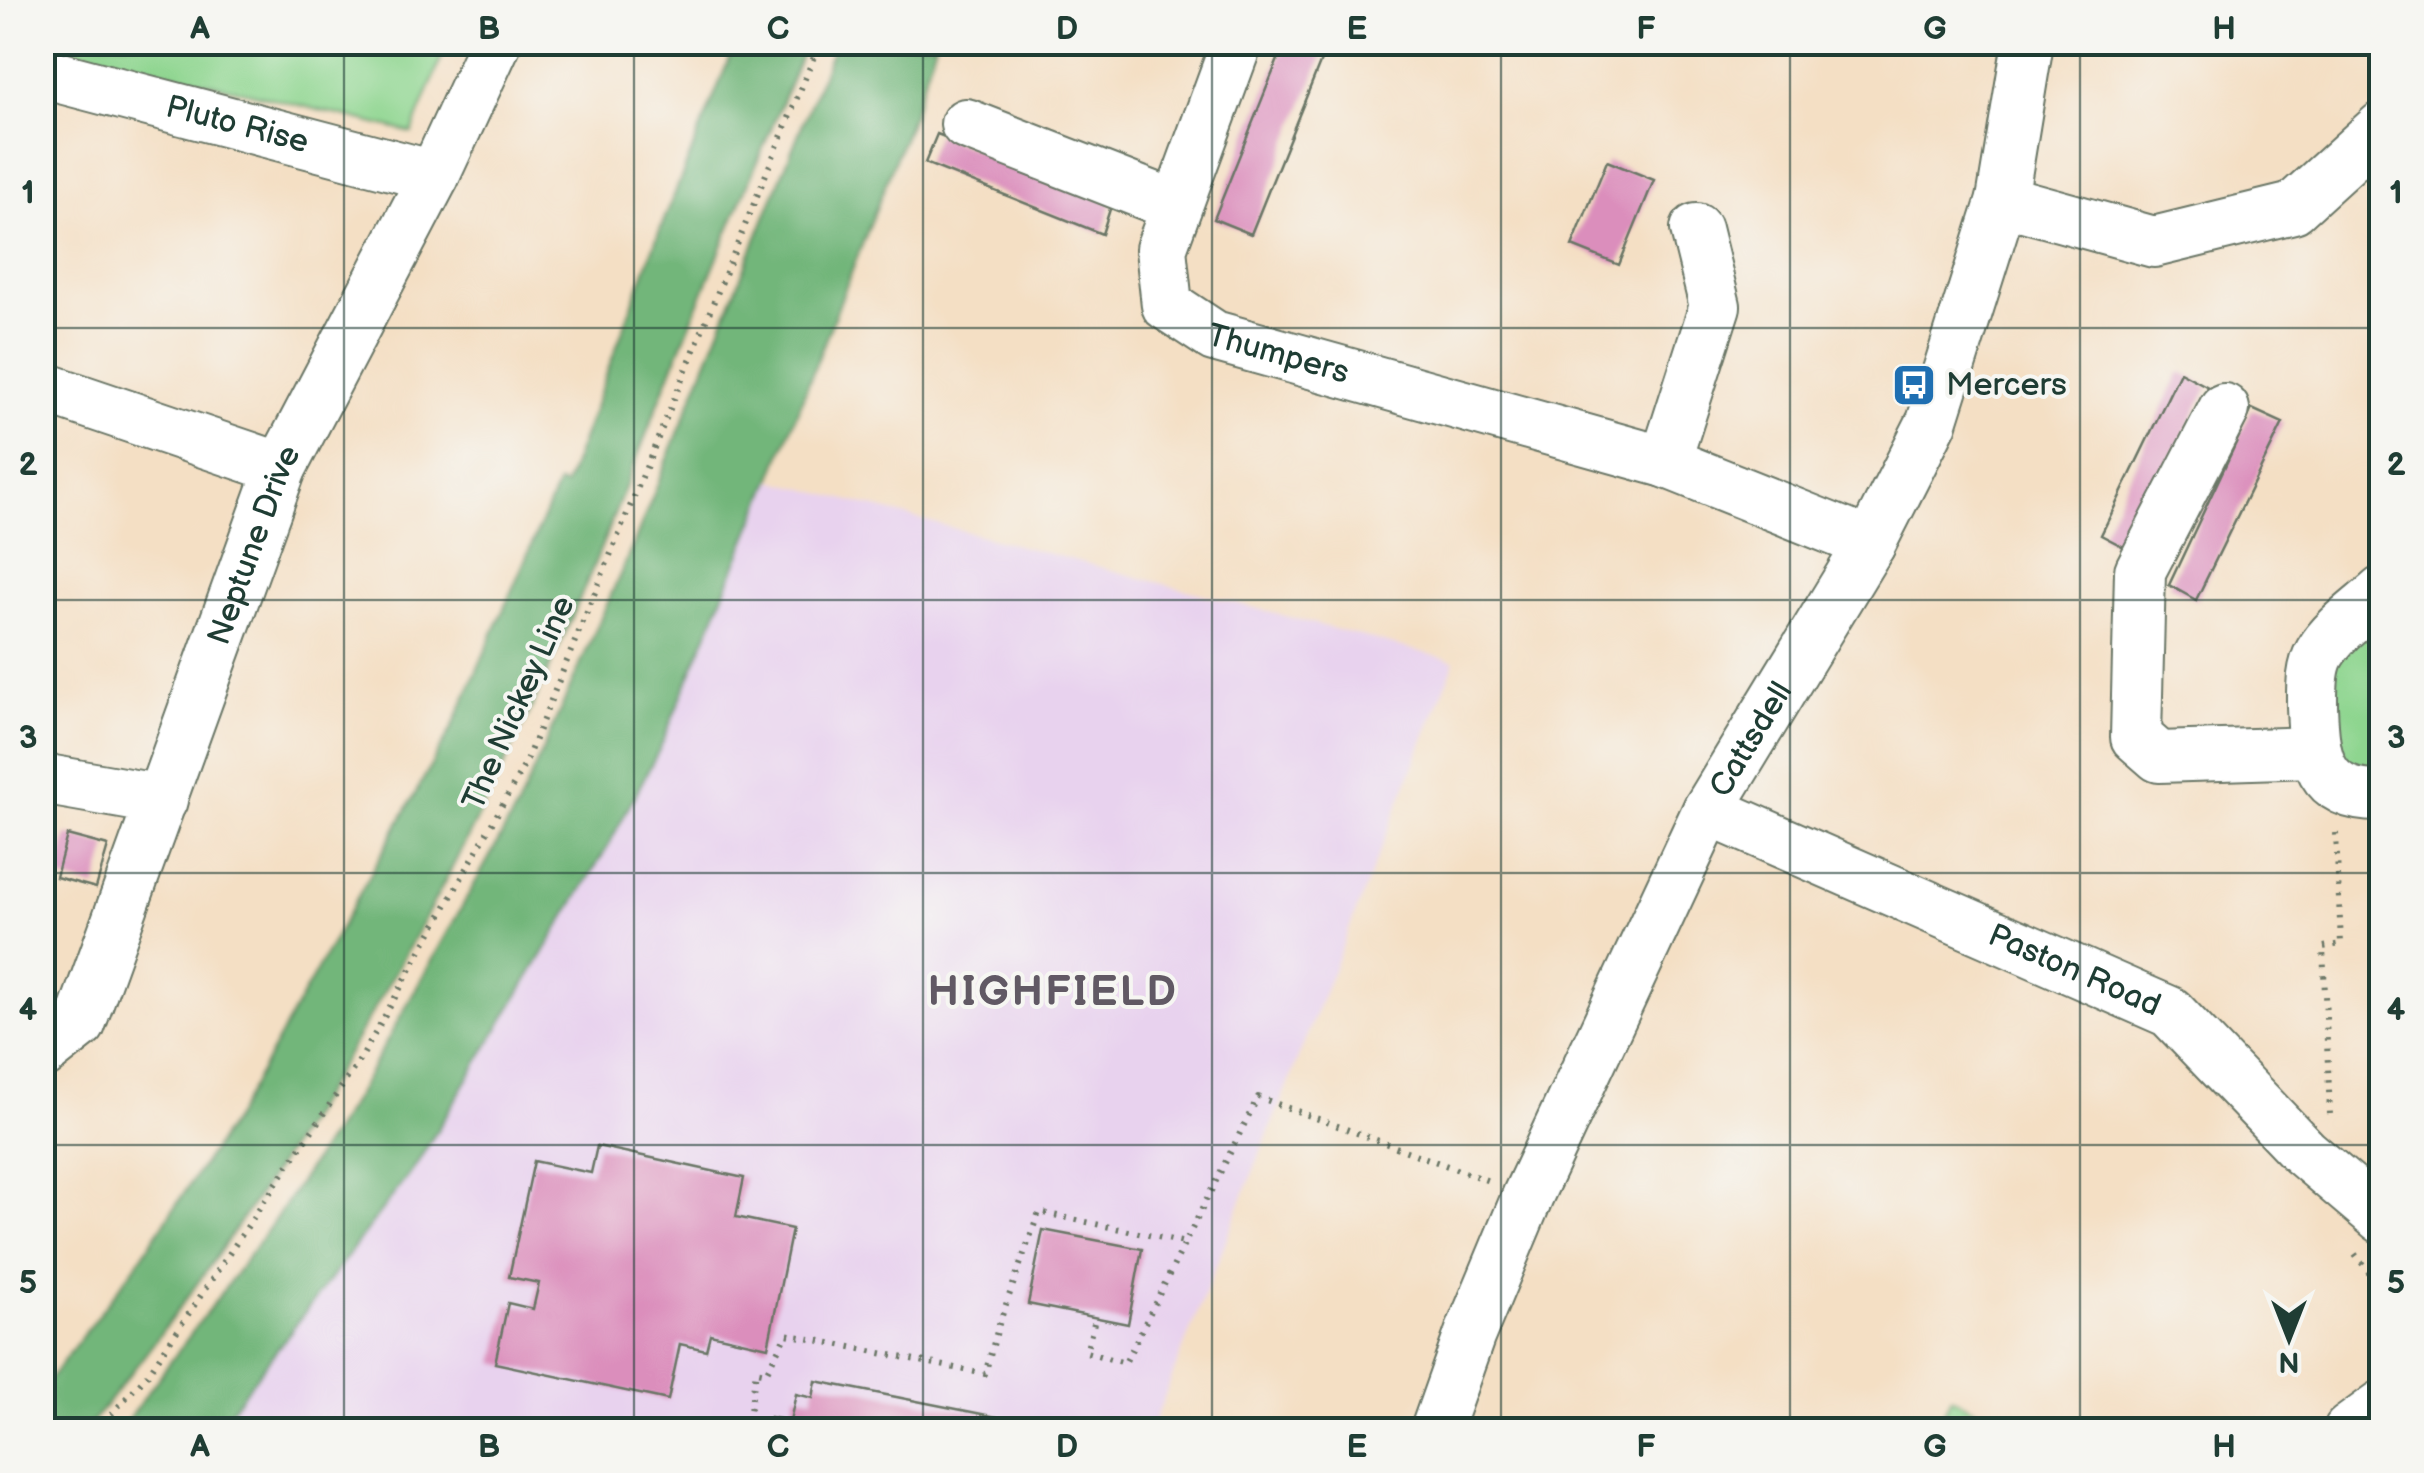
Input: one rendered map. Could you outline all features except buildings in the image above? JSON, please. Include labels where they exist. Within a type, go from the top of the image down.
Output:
[{"type":"street","name":"Neptune Drive","points":[[42,1054],[80,1024],[281,468],[434,176],[496,42]]},
{"type":"street","name":"Thumpers","points":[[1237,42],[1161,248],[1167,305],[1214,336],[1665,462],[1870,544]]},
{"type":"street","name":"Cattsdell","points":[[1436,1430],[1470,1334],[1528,1195],[1708,810],[1870,544],[1932,422],[2002,200],[2028,42]]},
{"type":"street","name":"Pluto Rise","points":[[42,73],[434,176]]},
{"type":"street","points":[[966,124],[1176,206]]},
{"type":"street","points":[[2002,200],[2154,242],[2293,208],[2382,127]]},
{"type":"street","points":[[1665,462],[1715,306],[1696,229]]},
{"type":"street","points":[[42,387],[281,468]]},
{"type":"street","points":[[2224,409],[2140,571],[2136,737],[2159,757],[2324,767]]},
{"type":"street","points":[[2382,592],[2330,638],[2318,657],[2312,684],[2324,767],[2348,792],[2382,796]]},
{"type":"street","points":[[42,778],[162,800]]},
{"type":"street","name":"Paston Road","points":[[1708,810],[2170,1012],[2304,1152],[2382,1218]]},
{"type":"street","points":[[2349,1430],[2382,1406]]},
{"type":"path","name":"The Nickey Line","points":[[97,1430],[148,1374],[363,1055],[524,766],[820,42]]},
{"type":"path","points":[[2324,767],[2342,944],[2322,947],[2332,1176]]},
{"type":"path","points":[[1094,1324],[1086,1352],[1125,1364],[1258,1098],[1528,1195]]},
{"type":"path","points":[[748,1430],[756,1371],[766,1373],[786,1334],[985,1374],[998,1324],[1039,1212],[1186,1243]]},
{"type":"shaded area","points":[[771,480],[1455,661],[1151,1430],[216,1430],[416,1165],[608,846],[660,748]]},
{"type":"green space","points":[[43,42],[447,42],[447,43],[412,133]]},
{"type":"green space","points":[[736,42],[806,43],[597,558],[512,749],[370,1016],[264,1187],[207,1270],[86,1430],[43,1430],[43,1388],[136,1265],[236,1115],[453,726],[558,484],[565,486],[658,235]]},
{"type":"green space","points":[[835,43],[936,43],[913,113],[771,480],[660,748],[608,846],[416,1165],[216,1430],[120,1430],[272,1224],[355,1098],[517,808],[634,543]]},
{"type":"green space","points":[[2381,617],[2381,781],[2340,763],[2329,664]]},
{"type":"green space","points":[[1951,1397],[2017,1430],[1936,1430]]},
{"type":"place","name":"Mercers","points":[[1914,385]]},
{"type":"district","name":"HIGHFIELD","points":[[1053,992]]}]
